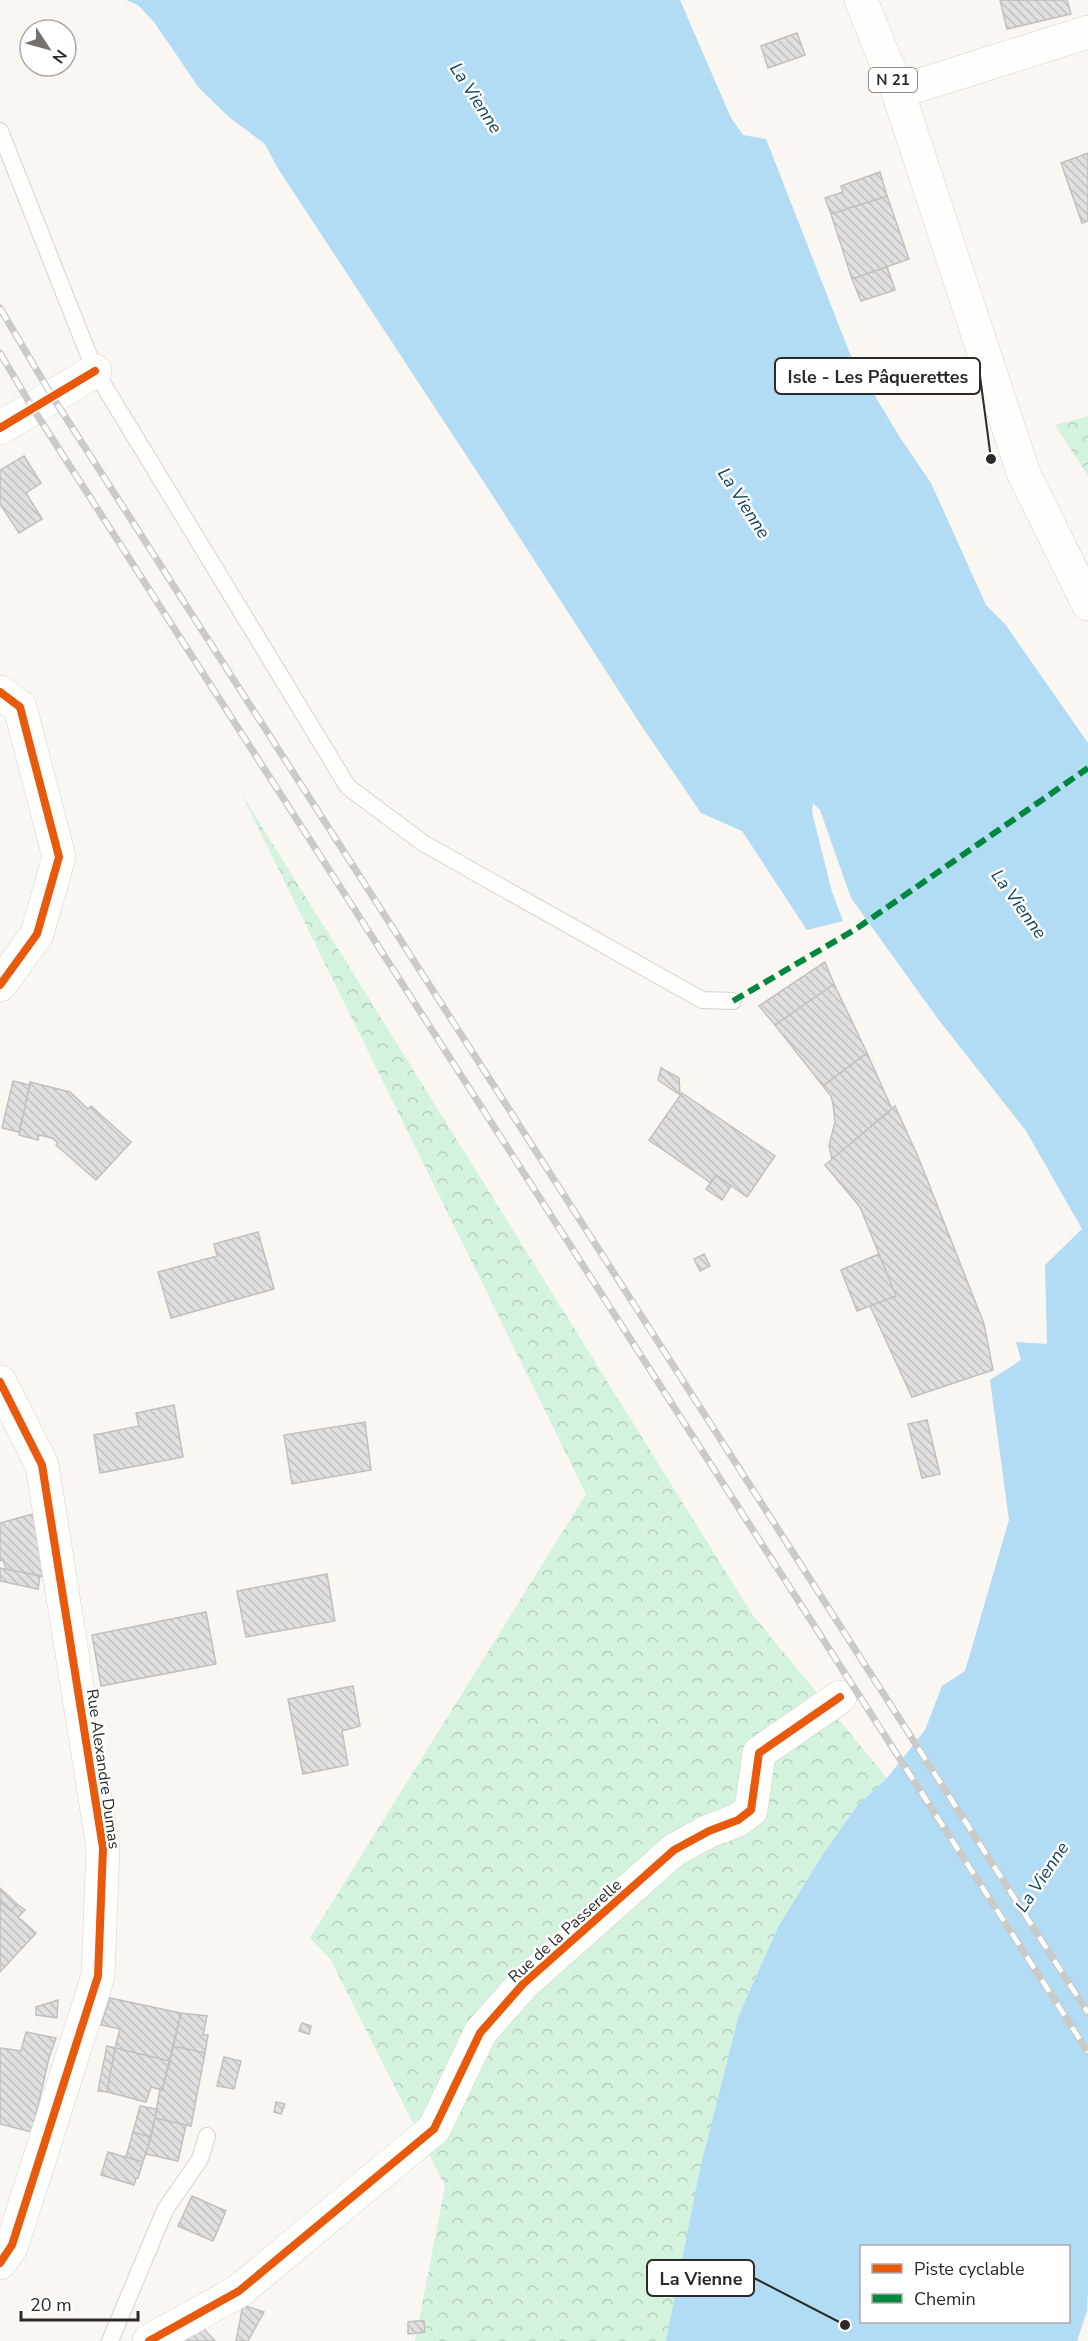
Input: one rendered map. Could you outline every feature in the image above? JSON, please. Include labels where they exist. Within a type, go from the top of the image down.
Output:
[{"type":"street","name":"N 21","points":[[861,0],[898,92],[1023,472],[1088,604]]},
{"type":"street","points":[[898,92],[1088,32]]},
{"type":"street","points":[[0,429],[95,370]]},
{"type":"street","points":[[0,692],[20,707],[59,857],[37,934],[0,985]]},
{"type":"street","name":"Rue Alexandre Dumas","points":[[0,1382],[42,1465],[103,1848],[98,1976],[12,2245],[0,2263]]},
{"type":"street","name":"Rue de la Passerelle","points":[[149,2341],[239,2291],[434,2129],[480,2033],[523,1984],[674,1850],[709,1831],[738,1820],[751,1810],[759,1754],[840,1697]]},
{"type":"lane","points":[[0,131],[95,370],[348,787],[423,843],[702,1000],[733,1001]]},
{"type":"lane","points":[[110,2341],[165,2210],[200,2159],[207,2136]]},
{"type":"green space","points":[[1088,416],[1088,476],[1055,425]]},
{"type":"green space","points":[[241,793],[752,1614],[887,1778],[857,1806],[823,1854],[778,1927],[739,2015],[666,2341],[415,2341],[445,2186],[330,1959],[310,1938],[586,1494]]},
{"type":"water","points":[[126,0],[680,0],[731,118],[743,135],[766,139],[850,354],[899,436],[931,483],[986,605],[1005,624],[1088,743],[1088,2292],[1087,2311],[1077,2341],[666,2341],[700,2169],[739,2015],[778,1927],[823,1854],[857,1806],[887,1778],[925,1730],[942,1686],[965,1671],[1009,1520],[990,1380],[1021,1360],[1016,1342],[1047,1344],[1045,1265],[1082,1229],[1026,1131],[938,1019],[851,898],[820,810],[813,803],[812,812],[832,892],[843,921],[807,930],[742,831],[701,813],[639,722],[277,167],[265,144],[229,117],[199,88],[154,22],[138,5]]},
{"type":"building","points":[[1000,0],[1067,0],[1071,14],[1007,29]]},
{"type":"building","points":[[797,33],[805,55],[768,68],[761,46]]},
{"type":"building","points":[[1088,153],[1088,221],[1082,223],[1061,163]]},
{"type":"building","points":[[880,172],[887,196],[831,214],[825,198],[843,192],[841,186]]},
{"type":"building","points":[[887,196],[909,259],[852,279],[831,214]]},
{"type":"building","points":[[887,267],[895,290],[861,301],[852,279]]},
{"type":"building","points":[[24,456],[41,483],[26,493],[42,519],[19,533],[0,504],[0,470]]},
{"type":"building","points":[[825,962],[834,984],[775,1025],[759,1006]]},
{"type":"building","points":[[834,984],[867,1053],[823,1086],[775,1025]]},
{"type":"building","points":[[867,1053],[892,1109],[832,1159],[829,1146],[835,1122],[833,1104],[831,1096],[823,1086]]},
{"type":"building","points":[[661,1068],[679,1078],[680,1095],[658,1080]]},
{"type":"building","points":[[13,1081],[30,1085],[19,1132],[2,1128]]},
{"type":"building","points":[[30,1082],[70,1092],[88,1109],[91,1106],[131,1142],[96,1180],[56,1145],[58,1143],[52,1138],[39,1135],[38,1140],[19,1135]]},
{"type":"building","points":[[682,1093],[775,1156],[747,1197],[716,1175],[711,1183],[649,1140]]},
{"type":"building","points":[[895,1106],[919,1159],[984,1324],[993,1370],[912,1397],[870,1306],[896,1296],[860,1207],[825,1165]]},
{"type":"building","points":[[716,1175],[731,1186],[722,1200],[706,1189]]},
{"type":"building","points":[[258,1232],[274,1289],[171,1318],[158,1272],[217,1256],[214,1244]]},
{"type":"building","points":[[704,1254],[710,1266],[700,1271],[694,1259]]},
{"type":"building","points":[[879,1254],[896,1296],[857,1311],[841,1270]]},
{"type":"building","points":[[174,1405],[183,1457],[100,1473],[94,1435],[139,1426],[136,1413]]},
{"type":"building","points":[[927,1420],[940,1474],[922,1478],[908,1424]]},
{"type":"building","points":[[365,1422],[371,1470],[292,1484],[284,1435]]},
{"type":"building","points":[[33,1514],[52,1578],[6,1569],[3,1560],[0,1561],[0,1523]]},
{"type":"building","points":[[0,1568],[40,1576],[38,1589],[0,1581]]},
{"type":"building","points":[[327,1574],[335,1621],[246,1637],[237,1591]]},
{"type":"building","points":[[206,1612],[216,1664],[101,1686],[92,1635]]},
{"type":"building","points":[[353,1686],[360,1726],[342,1731],[348,1765],[303,1774],[288,1699]]},
{"type":"building","points":[[0,1888],[17,1904],[11,1911],[0,1902]]},
{"type":"building","points":[[0,1902],[11,1911],[17,1904],[25,1910],[18,1917],[36,1933],[0,1972]]},
{"type":"building","points":[[110,1998],[181,2013],[170,2061],[115,2048],[120,2029],[101,2025]]},
{"type":"building","points":[[58,2000],[57,2018],[36,2015],[36,2007]]},
{"type":"building","points":[[181,2013],[207,2016],[203,2035],[208,2035],[205,2053],[173,2046]]},
{"type":"building","points":[[302,2023],[311,2026],[309,2034],[299,2031]]},
{"type":"building","points":[[26,2032],[56,2038],[49,2058],[32,2132],[0,2124],[0,2048],[21,2051]]},
{"type":"building","points":[[107,2046],[115,2048],[107,2092],[98,2091]]},
{"type":"building","points":[[173,2046],[205,2053],[191,2126],[155,2118],[160,2089],[162,2090]]},
{"type":"building","points":[[115,2048],[170,2061],[162,2090],[151,2087],[146,2102],[107,2092]]},
{"type":"building","points":[[224,2057],[241,2061],[234,2089],[217,2086]]},
{"type":"building","points":[[276,2102],[285,2104],[281,2114],[274,2112]]},
{"type":"building","points":[[140,2106],[157,2109],[151,2137],[133,2132]]},
{"type":"building","points":[[155,2118],[186,2125],[178,2161],[146,2154]]},
{"type":"building","points":[[133,2132],[151,2137],[143,2162],[126,2157]]},
{"type":"building","points":[[108,2152],[143,2162],[134,2185],[101,2175]]},
{"type":"building","points":[[192,2196],[226,2211],[213,2241],[178,2226]]},
{"type":"building","points":[[243,2305],[264,2312],[248,2341],[236,2341]]},
{"type":"building","points":[[424,2321],[425,2332],[408,2334],[408,2322]]},
{"type":"building","points":[[203,2328],[215,2341],[182,2341]]},
{"type":"railway","points":[[0,308],[52,396],[1088,2013]]},
{"type":"railway","points":[[0,353],[32,407],[1088,2052]]},
{"type":"marked path","points":[[733,1001],[856,929],[1088,768]]},
{"type":"cycle path","points":[[0,428],[95,371]]},
{"type":"cycle path","points":[[0,692],[20,707],[59,857],[37,934],[0,985]]},
{"type":"cycle path","points":[[0,1382],[42,1465],[103,1848],[98,1976],[12,2245],[0,2263]]},
{"type":"cycle path","points":[[149,2341],[239,2291],[434,2129],[480,2033],[523,1984],[674,1850],[709,1831],[738,1820],[751,1810],[759,1753],[840,1697]]},
{"type":"place","name":"Isle - Les Pâquerettes","points":[[991,459]]},
{"type":"place","name":"La Vienne","points":[[845,2325]]}]
